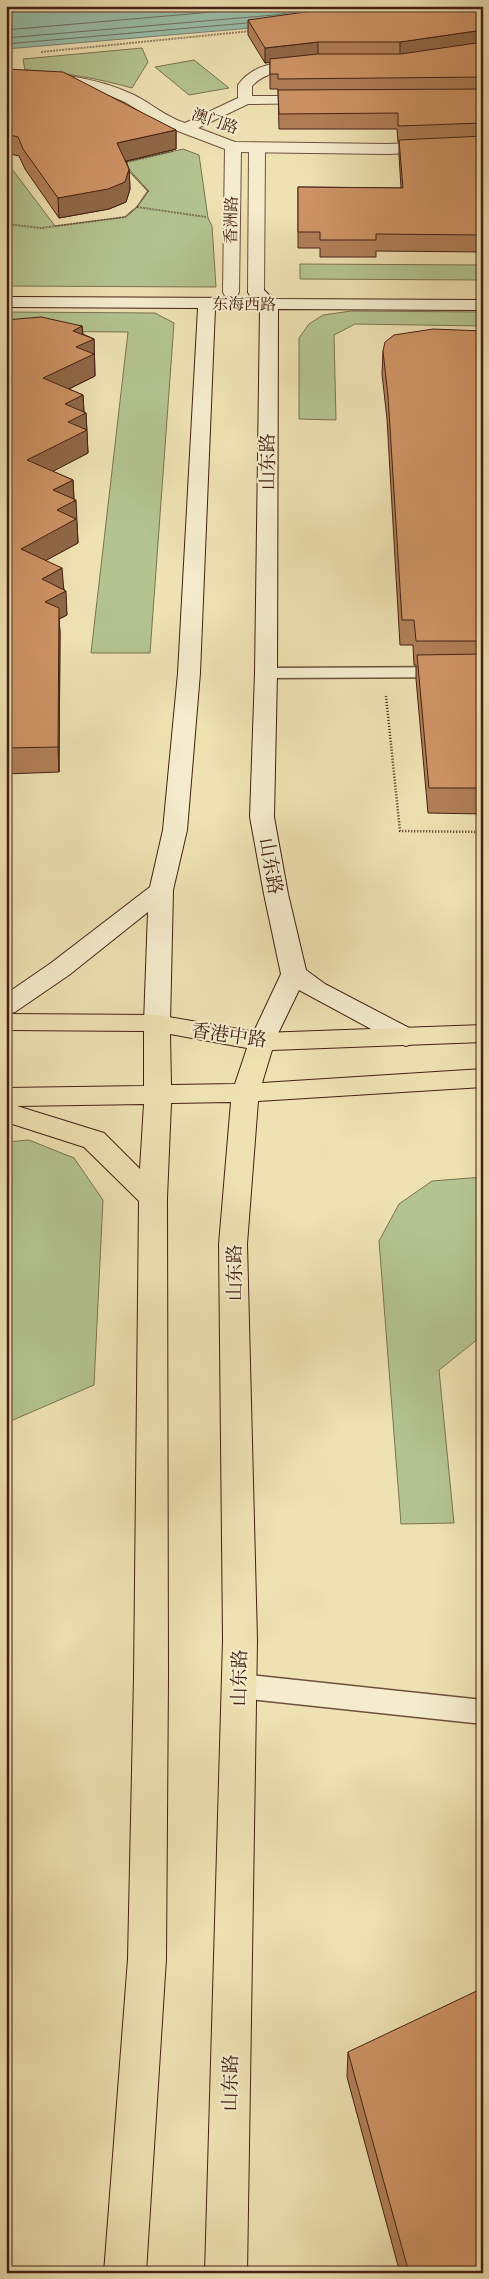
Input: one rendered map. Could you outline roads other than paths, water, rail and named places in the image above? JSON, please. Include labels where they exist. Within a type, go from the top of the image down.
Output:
[{"type":"main road","points":[[245,100],[245,85],[252,76],[266,68],[318,63]]},
{"type":"main road","name":"澳门路","points":[[6,77],[44,78],[92,83],[130,99],[167,122],[232,147],[257,149],[388,149],[483,145]]},
{"type":"main road","points":[[185,129],[245,100],[324,100]]},
{"type":"main road","name":"香洲路","points":[[231,292],[232,147]]},
{"type":"main road","name":"香洲路","points":[[257,149],[262,298]]},
{"type":"main road","name":"东海西路","points":[[6,290],[231,292],[262,298],[483,304]]},
{"type":"main road","points":[[125,2273],[147,1960],[151,1667],[153,1198],[158,1095],[157,1023],[161,890],[175,830],[189,673],[206,303],[231,292]]},
{"type":"main road","name":"东海西路","points":[[6,302],[206,303],[262,298],[483,292]]},
{"type":"main road","name":"山东路","points":[[226,2273],[240,1640],[233,1244],[245,1093],[262,1042],[294,974],[276,894],[262,817],[266,673],[262,298]]},
{"type":"main road","points":[[6,1006],[60,969],[161,890]]},
{"type":"main road","points":[[294,974],[316,990],[406,1037]]},
{"type":"main road","name":"香港中路","points":[[6,1022],[157,1023],[262,1042],[483,1033]]},
{"type":"main road","points":[[6,1097],[245,1093],[483,1078]]},
{"type":"main road","points":[[6,1112],[94,1140],[153,1198]]},
{"type":"lane","points":[[266,673],[483,672]]},
{"type":"lane","points":[[239,1686],[483,1712]]},
{"type":"water","points":[[6,6],[409,6],[275,26],[6,49]]}]
